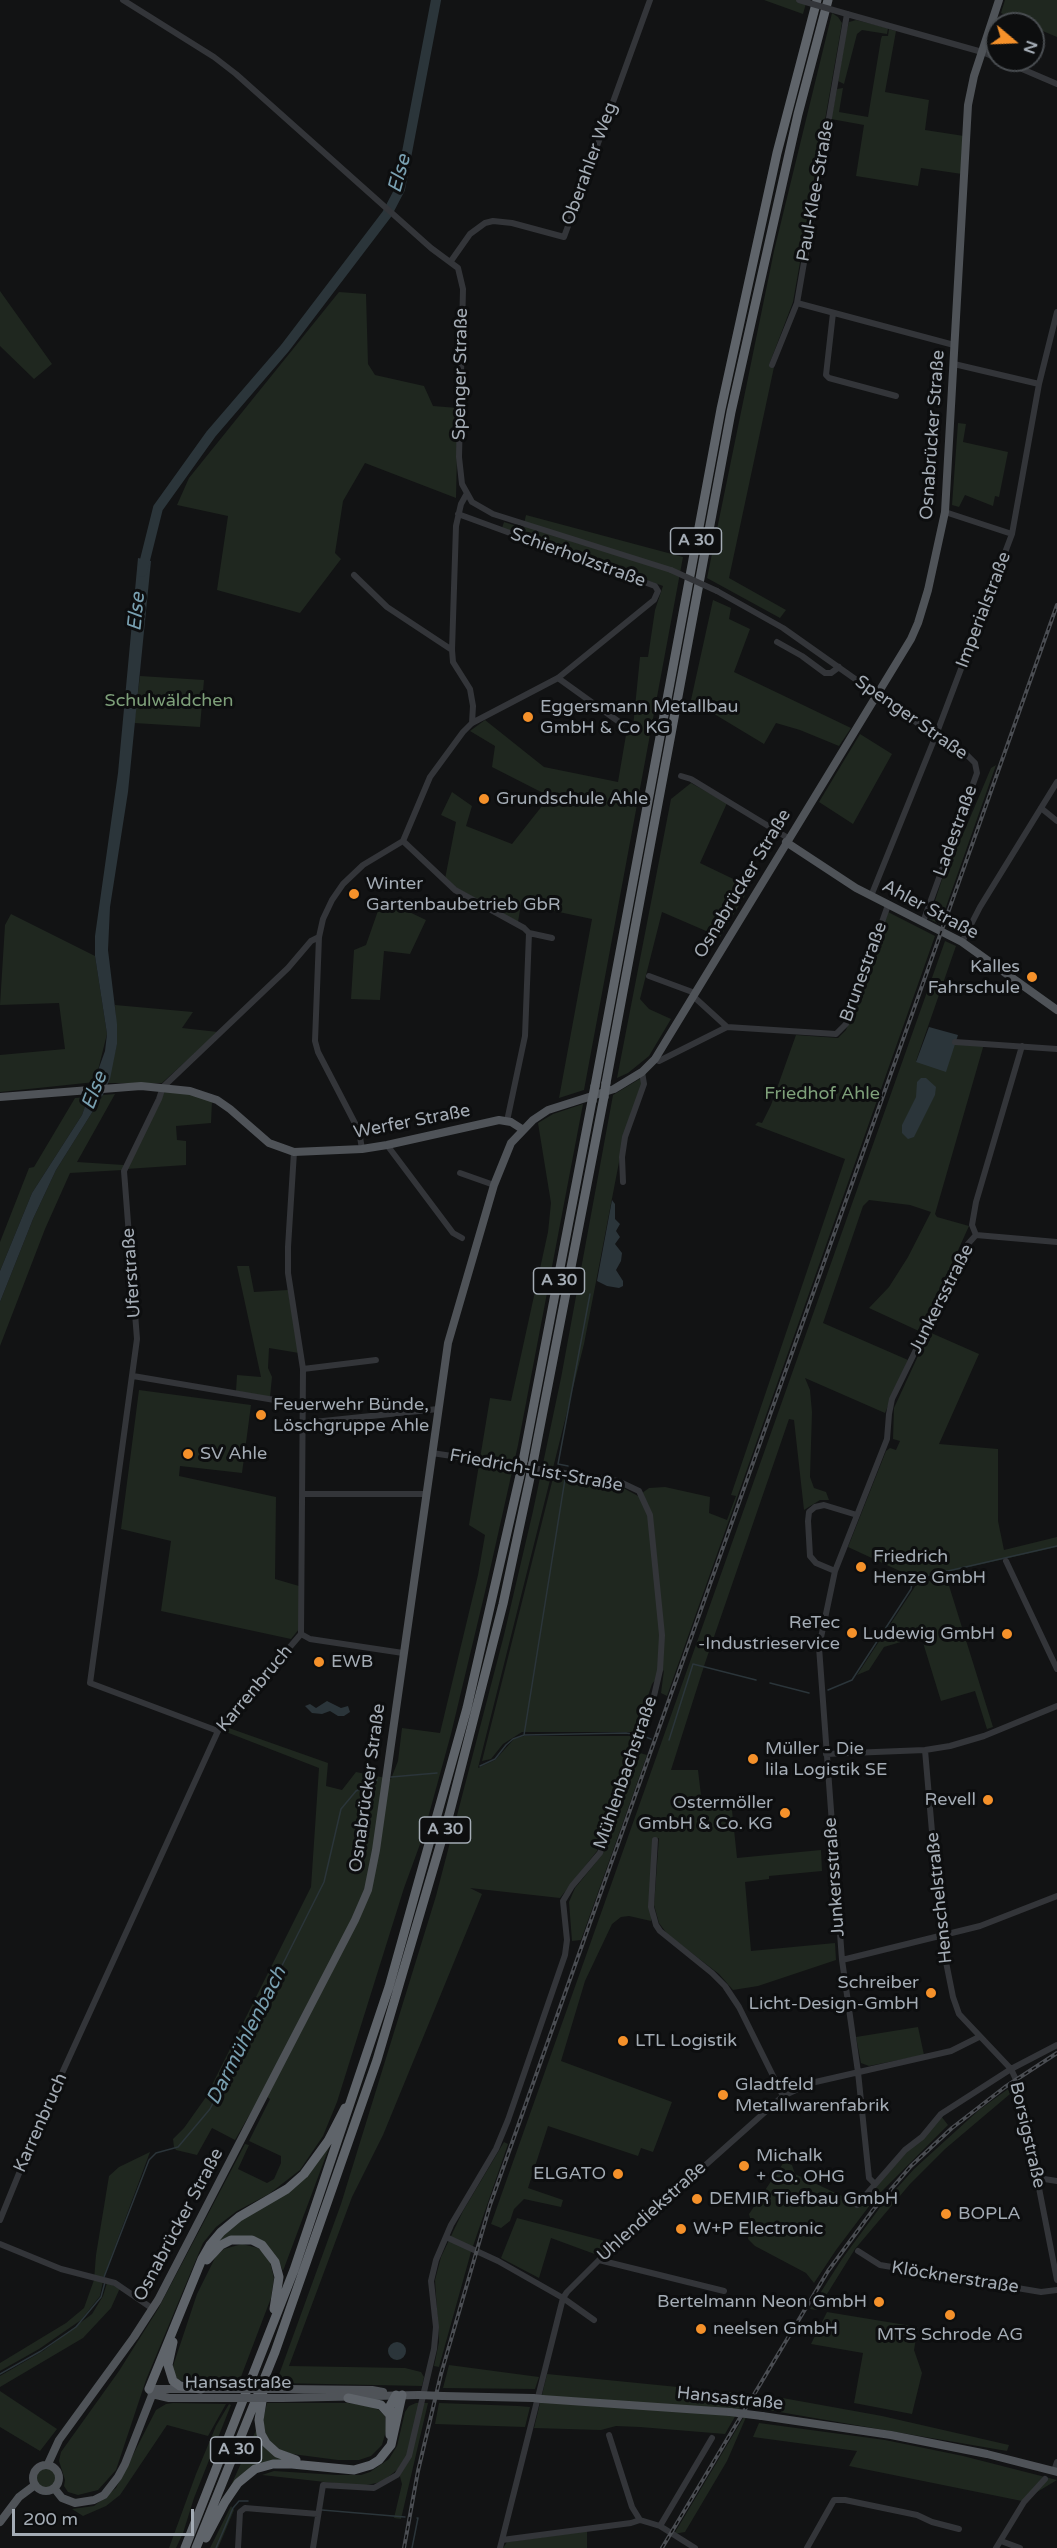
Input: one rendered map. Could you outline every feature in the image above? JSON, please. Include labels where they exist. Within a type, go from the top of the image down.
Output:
[{"type":"highway","name":"A 30","points":[[185,2548],[294,2270],[360,2079],[419,1885],[527,1467],[592,1101],[721,409],[777,153],[817,0]]},
{"type":"highway","name":"A 30","points":[[196,2548],[274,2352],[353,2131],[427,1894],[479,1700],[604,1097],[731,412],[793,135],[828,0]]},
{"type":"highway","points":[[152,2391],[202,2259],[210,2244],[239,2217],[288,2189],[304,2174],[328,2141],[360,2079]]},
{"type":"highway","points":[[152,2391],[205,2264],[212,2253],[231,2240],[252,2240],[262,2245],[270,2253],[279,2277],[277,2299],[260,2361]]},
{"type":"highway","points":[[173,2342],[168,2365],[173,2381],[180,2386],[201,2389]]},
{"type":"highway","points":[[274,2352],[259,2409],[259,2420],[266,2444],[277,2453],[303,2462],[360,2465],[377,2457],[385,2449],[391,2430],[390,2406],[399,2395]]},
{"type":"highway","points":[[201,2548],[225,2502],[238,2483],[255,2469],[273,2464],[292,2464],[354,2470],[379,2460],[391,2445],[399,2395]]},
{"type":"highway","points":[[348,2397],[381,2405],[390,2415]]},
{"type":"main road","name":"Osnabrücker Straße","points":[[48,2464],[59,2440],[153,2309],[363,1901],[374,1862],[451,1332],[494,1185],[511,1143],[522,1129],[553,1108],[614,1089],[642,1072],[655,1059],[911,639],[918,623],[945,512],[968,105],[999,0]]},
{"type":"main road","name":"Ahler Straße","points":[[787,840],[871,896],[962,942],[1057,1010]]},
{"type":"main road","name":"Werfer Straße","points":[[0,1097],[116,1088],[162,1087],[190,1091],[217,1100],[269,1143],[294,1152],[362,1149],[507,1120]]},
{"type":"main road","points":[[507,1120],[522,1129]]},
{"type":"main road","name":"Hansastraße","points":[[152,2391],[372,2390],[399,2395]]},
{"type":"main road","points":[[54,2488],[67,2500],[84,2503],[104,2495],[118,2477],[152,2391]]},
{"type":"main road","name":"Hansastraße","points":[[152,2391],[169,2398],[399,2395],[533,2398],[730,2412],[891,2435],[987,2454],[1056,2472]]},
{"type":"main road","points":[[48,2464],[53,2466],[59,2475],[59,2480],[54,2488],[41,2490],[34,2485],[33,2477],[35,2470],[41,2465],[48,2464]]},
{"type":"main road","points":[[0,2522],[19,2497],[34,2485]]},
{"type":"street","points":[[123,0],[226,66],[431,248],[451,261]]},
{"type":"street","name":"Oberahler Weg","points":[[451,261],[470,234],[485,223],[493,221],[512,223],[564,237],[650,0]]},
{"type":"street","points":[[799,0],[985,53]]},
{"type":"street","name":"Paul-Klee-Straße","points":[[772,365],[797,303],[847,14]]},
{"type":"street","points":[[1029,72],[1057,84]]},
{"type":"street","name":"Spenger Straße","points":[[451,261],[458,268],[463,283],[459,457],[462,484],[466,495],[479,507],[493,514],[671,570],[717,591],[783,628],[877,695],[971,757],[977,773]]},
{"type":"street","points":[[797,303],[954,345]]},
{"type":"street","name":"Imperialstraße","points":[[871,896],[936,735],[1012,534],[1040,384],[1057,312]]},
{"type":"street","points":[[833,313],[826,375],[829,378],[896,396]]},
{"type":"street","points":[[954,364],[1040,384]]},
{"type":"street","points":[[466,495],[458,514],[452,650],[453,662],[470,689],[473,706],[472,723]]},
{"type":"street","points":[[945,512],[1012,534]]},
{"type":"street","name":"Schierholzstraße","points":[[403,841],[430,777],[472,723],[558,678],[654,600],[658,591],[655,586],[458,514]]},
{"type":"street","points":[[354,575],[387,608],[452,650]]},
{"type":"street","name":"Spenger Straße","points":[[777,642],[802,656],[825,673],[831,673],[839,667]]},
{"type":"street","points":[[558,678],[622,724]]},
{"type":"street","name":"Ladestraße","points":[[922,922],[977,773]]},
{"type":"street","points":[[681,776],[691,778],[787,840]]},
{"type":"street","points":[[962,942],[980,907],[1057,782]]},
{"type":"street","points":[[1041,808],[1057,821]]},
{"type":"street","points":[[362,1149],[359,1131],[318,1052],[315,1041],[319,937],[323,919],[343,884],[363,865],[403,841],[455,890],[524,928],[529,933],[552,938]]},
{"type":"street","name":"Brunestraße","points":[[727,1027],[836,1034],[846,1024],[888,905]]},
{"type":"street","points":[[507,1120],[525,1036],[529,933]]},
{"type":"street","name":"Uferstraße","points":[[218,1731],[90,1683],[133,1376],[137,1320],[124,1171],[159,1099],[162,1087],[288,968],[311,941],[319,937]]},
{"type":"street","points":[[649,976],[694,994],[727,1027],[660,1061],[655,1059]]},
{"type":"street","points":[[955,1042],[1057,1049]]},
{"type":"street","name":"Junkersstraße","points":[[874,2183],[870,2178],[842,1960],[819,1647],[836,1571],[887,1438],[892,1399],[967,1245],[976,1235],[972,1225],[976,1202],[1022,1046]]},
{"type":"street","points":[[623,1182],[622,1158],[626,1137],[644,1084],[642,1072]]},
{"type":"street","points":[[387,1145],[453,1233],[462,1238]]},
{"type":"street","name":"Karrenbruch","points":[[0,2220],[44,2114],[218,1731],[301,1634],[303,1369],[288,1273],[294,1152]]},
{"type":"street","points":[[460,1173],[494,1185]]},
{"type":"street","points":[[976,1235],[1057,1242]]},
{"type":"street","points":[[303,1369],[376,1360]]},
{"type":"street","points":[[133,1376],[304,1405]]},
{"type":"street","points":[[304,1423],[438,1409]]},
{"type":"street","name":"Friedrich-List-Straße","points":[[432,1452],[618,1481],[639,1491]]},
{"type":"street","name":"Mühlenbachstraße","points":[[318,2514],[322,2485],[374,2488],[388,2482],[404,2467],[412,2445],[434,2349],[436,2327],[431,2281],[446,2237],[496,2149],[508,2120],[565,1955],[567,1940],[563,1901],[572,1886],[600,1853],[643,1731],[660,1670],[662,1635],[650,1515],[639,1491]]},
{"type":"street","points":[[302,1494],[426,1494]]},
{"type":"street","points":[[836,1571],[816,1563],[810,1556],[809,1512],[814,1507],[824,1504],[857,1515]]},
{"type":"street","points":[[1006,1561],[1057,1669]]},
{"type":"street","points":[[301,1634],[310,1639],[403,1653]]},
{"type":"street","points":[[826,1754],[925,1750],[950,1746],[984,1736],[1057,1706]]},
{"type":"street","name":"Henschelstraße","points":[[925,1750],[941,1937],[953,1997],[959,2014],[980,2037]]},
{"type":"street","points":[[655,1840],[651,1907],[656,1925],[660,1932],[725,1986],[783,2097]]},
{"type":"street","points":[[842,1960],[980,1926],[1057,1896]]},
{"type":"street","name":"Uhlendiekstraße","points":[[500,2548],[563,2298],[599,2260],[783,2097],[811,2083],[951,2051],[980,2037]]},
{"type":"street","name":"Borsigstraße","points":[[980,2037],[1011,2069],[1021,2092],[1057,2280]]},
{"type":"street","points":[[856,2205],[874,2183],[905,2150],[922,2137],[941,2114],[1011,2069],[1057,2045]]},
{"type":"street","points":[[1038,2178],[1057,2181]]},
{"type":"street","points":[[446,2237],[498,2261],[563,2298],[594,2320]]},
{"type":"street","points":[[0,2244],[61,2269],[120,2286],[153,2309]]},
{"type":"street","name":"Klöcknerstraße","points":[[858,2251],[880,2265],[1041,2292],[1057,2290]]},
{"type":"street","points":[[599,2260],[724,2291]]},
{"type":"street","points":[[609,2435],[632,2507],[640,2520]]},
{"type":"street","points":[[660,2526],[712,2438]]},
{"type":"street","points":[[1056,2472],[1057,2462]]},
{"type":"street","points":[[996,2548],[1024,2502],[1045,2479]]},
{"type":"street","points":[[807,2548],[834,2500],[917,2515],[932,2522],[959,2529]]},
{"type":"street","points":[[238,2548],[240,2512],[245,2508],[318,2514],[313,2548]]},
{"type":"street","points":[[502,2540],[640,2520],[660,2526],[695,2548]]},
{"type":"street","points":[[1001,2541],[1020,2548]]},
{"type":"green space","points":[[764,0],[807,0],[803,14]]},
{"type":"green space","points":[[1005,0],[1057,0],[1057,37],[1045,32],[1045,12],[1001,12]]},
{"type":"green space","points":[[832,13],[842,23],[793,302],[769,365],[774,367],[729,578],[786,610],[780,618],[707,578],[774,251]]},
{"type":"green space","points":[[856,20],[888,28],[887,34],[862,30],[857,34],[844,84],[838,81],[846,33],[849,22]]},
{"type":"green space","points":[[889,29],[896,31],[885,92],[929,100],[925,130],[964,136],[962,174],[921,168],[918,186],[856,176],[864,125],[831,119],[837,89],[843,88],[839,112],[868,117],[881,39],[882,36],[888,36]]},
{"type":"green space","points":[[0,291],[52,364],[34,379],[0,346]]},
{"type":"green space","points":[[339,292],[366,294],[368,364],[375,375],[424,386],[433,406],[458,408],[456,498],[365,463],[343,501],[335,553],[341,559],[300,613],[217,590],[228,516],[177,505],[189,478]]},
{"type":"green space","points":[[958,423],[966,424],[963,442],[1008,452],[999,497],[995,496],[993,506],[965,495],[959,507],[952,505]]},
{"type":"green space","points":[[526,515],[683,557],[584,1090],[559,1098],[592,919],[521,904],[518,922],[455,887],[445,879],[456,822],[441,815],[452,792],[472,806],[466,826],[512,844],[542,806],[543,793],[492,767],[495,746],[470,731],[485,720],[544,767],[618,782],[627,729],[633,727],[640,657],[648,657],[655,610],[663,586],[502,528],[504,522],[523,528]]},
{"type":"green space","points":[[713,600],[731,608],[729,619],[750,629],[734,672],[851,728],[839,746],[776,723],[764,744],[691,700]]},
{"type":"green space","name":"Schulwäldchen","points":[[140,676],[204,680],[200,727],[134,723]]},
{"type":"green space","points":[[860,734],[892,754],[853,824],[819,802]]},
{"type":"green space","points":[[996,765],[940,924],[929,919],[953,846],[964,832],[991,768]]},
{"type":"green space","points":[[691,783],[727,803],[700,863],[750,887],[720,937],[662,912],[640,999],[649,1009],[671,1019],[649,1056],[628,1073],[617,1078],[671,799]]},
{"type":"green space","points":[[380,905],[403,909],[426,920],[410,954],[384,951],[380,1000],[351,999],[354,950],[366,945]]},
{"type":"green space","name":"Friedhof Ahle","points":[[888,912],[935,936],[667,1696],[661,1693],[664,1670],[652,1684],[636,1732],[522,1732],[503,1744],[491,1759],[482,1761],[554,1474],[616,1484],[638,1496],[649,1488],[665,1487],[710,1497],[709,1513],[727,1520],[736,1496],[731,1495],[845,1159],[755,1125],[758,1122],[762,1123],[771,1105],[796,1035],[838,1038],[846,1030]]},
{"type":"green space","points":[[11,914],[95,956],[107,1034],[95,1082],[0,1092],[0,1055],[65,1049],[59,1003],[0,1005],[5,925]]},
{"type":"green space","points":[[945,941],[956,946],[916,1061],[956,1043],[984,1044],[935,1214],[937,1217],[969,1226],[921,1332],[869,1308],[889,1287],[908,1257],[931,1212],[910,1205],[869,1200],[863,1206],[823,1323],[908,1360],[885,1413],[805,1378],[810,1390],[812,1412],[810,1477],[814,1488],[826,1492],[829,1500],[820,1500],[804,1510],[794,1420],[789,1419],[705,1663],[671,1770],[698,1770],[702,1804],[731,1801],[737,1858],[821,1850],[822,1871],[769,1876],[769,1879],[745,1882],[751,1951],[835,1943],[836,1960],[758,1986],[733,1990],[719,1974],[668,1935],[659,1923],[654,1905],[659,1838],[653,1840],[651,1921],[629,1916],[621,1917],[612,1924],[585,1981],[561,2061],[672,2102],[653,2152],[641,2148],[638,2156],[548,2126],[528,2188],[563,2200],[561,2207],[524,2199],[514,2209],[510,2221],[501,2228],[491,2224]]},
{"type":"green space","points":[[115,1005],[193,1012],[182,1028],[218,1032],[162,1083],[108,1083],[117,1043]]},
{"type":"green space","points":[[641,1078],[642,1083],[620,1157],[584,1344],[478,1768],[495,1760],[514,1739],[524,1736],[634,1736],[597,1851],[560,1898],[470,1888],[482,1894],[383,2135],[352,2197],[289,2366],[405,2368],[421,2372],[424,2377],[422,2386],[276,2383],[341,2204],[436,1896],[504,1635],[533,1511],[561,1378],[613,1095]]},
{"type":"green space","points":[[165,1091],[186,1092],[212,1101],[211,1123],[176,1126],[177,1140],[186,1141],[186,1165],[126,1169]]},
{"type":"green space","points":[[115,1094],[77,1162],[124,1165],[123,1170],[70,1173],[45,1229],[0,1346],[0,1302],[33,1219],[56,1170],[103,1095]]},
{"type":"green space","points":[[89,1097],[82,1115],[32,1193],[0,1271],[0,1242],[29,1168],[34,1167],[75,1098]]},
{"type":"green space","points":[[583,1104],[518,1445],[451,1734],[423,1836],[404,1888],[337,2102],[323,2136],[300,2170],[269,2194],[237,2211],[216,2227],[203,2243],[146,2380],[116,2470],[98,2490],[78,2495],[68,2492],[64,2486],[65,2480],[59,2461],[61,2452],[119,2371],[158,2309],[245,2144],[249,2145],[238,2169],[267,2183],[274,2179],[281,2163],[281,2156],[249,2141],[270,2099],[262,2093],[235,2140],[212,2128],[197,2155],[176,2150],[174,2147],[173,2139],[184,2128],[206,2097],[311,1887],[319,1768],[221,1730],[226,1727],[328,1763],[326,1786],[342,1790],[356,1772],[391,1779],[398,1761],[402,1728],[440,1733],[478,1575],[485,1535],[469,1525],[490,1398],[511,1401],[548,1232],[551,1203],[538,1123],[553,1114]]},
{"type":"green space","points":[[237,1266],[249,1266],[254,1292],[288,1290],[299,1353],[269,1348],[268,1368],[272,1377],[270,1397],[236,1391],[237,1375],[261,1377]]},
{"type":"green space","points":[[929,1332],[979,1354],[939,1444],[998,1449],[998,1521],[1004,1550],[1057,1537],[1057,1547],[917,1579],[848,1547],[886,1451],[890,1448],[896,1450],[900,1441],[893,1439],[894,1408]]},
{"type":"green space","points":[[139,1390],[251,1405],[242,1473],[180,1466],[179,1476],[276,1497],[275,1579],[299,1586],[299,1629],[291,1639],[161,1611],[171,1541],[121,1529]]},
{"type":"green space","points":[[946,1576],[993,1727],[987,1729],[975,1691],[941,1701],[921,1636],[884,1647],[869,1670],[857,1675],[916,1585]]},
{"type":"green space","points":[[640,1753],[647,1755],[581,1940],[572,1941],[569,1902],[575,1888],[602,1855]]},
{"type":"green space","points":[[918,2027],[924,2055],[869,2066],[861,2063],[856,2037]]},
{"type":"green space","points":[[1008,2089],[1010,2094],[945,2149],[910,2184],[855,2249],[817,2310],[810,2309],[842,2259],[881,2206],[914,2169],[979,2110]]},
{"type":"green space","points":[[941,2116],[948,2125],[876,2197],[814,2283],[806,2273],[755,2246],[748,2239],[751,2222],[749,2214],[784,2162],[792,2165],[795,2174],[857,2203]]},
{"type":"green space","points":[[504,2142],[508,2144],[471,2252],[439,2367],[434,2366],[439,2342],[435,2280],[441,2257],[463,2211]]},
{"type":"green space","points":[[330,2145],[283,2271],[279,2262],[254,2238],[212,2249],[223,2233],[240,2219],[265,2206]]},
{"type":"green space","points":[[150,2152],[104,2276],[100,2296],[81,2320],[39,2349],[0,2371],[0,2363],[66,2323],[84,2308],[94,2280],[109,2176],[119,2167]]},
{"type":"green space","points":[[517,2218],[613,2243],[600,2256],[551,2238],[539,2278],[501,2258]]},
{"type":"green space","points":[[242,2244],[258,2248],[265,2254],[270,2262],[274,2278],[271,2298],[239,2382],[197,2384],[179,2380],[173,2374],[173,2366],[197,2294],[216,2256],[224,2249]]},
{"type":"green space","points":[[107,2283],[120,2288],[111,2308],[83,2338],[0,2387],[0,2376],[43,2351],[92,2314],[103,2296]]},
{"type":"green space","points":[[827,2312],[918,2327],[914,2350],[922,2373],[912,2414],[854,2403],[863,2353],[811,2344]]},
{"type":"green space","points":[[449,2365],[539,2377],[535,2389],[443,2388]]},
{"type":"green space","points":[[547,2374],[748,2394],[725,2434],[616,2426],[601,2430],[534,2428]]},
{"type":"green space","points":[[0,2391],[57,2429],[40,2451],[0,2427]]},
{"type":"green space","points":[[766,2395],[882,2416],[1009,2445],[1007,2451],[756,2408]]},
{"type":"green space","points":[[173,2403],[226,2404],[208,2436],[167,2425],[120,2495],[106,2506],[83,2516],[72,2509],[94,2506],[116,2488],[156,2410]]},
{"type":"green space","points":[[267,2403],[348,2403],[370,2406],[385,2416],[386,2431],[382,2445],[371,2456],[359,2460],[338,2460],[292,2454],[279,2449],[269,2440],[265,2432],[263,2420]]},
{"type":"green space","points":[[416,2403],[428,2403],[401,2519],[394,2518],[402,2484],[398,2469],[382,2482],[361,2486],[262,2475],[274,2471],[337,2475],[361,2475],[370,2472],[389,2459],[397,2446],[405,2412],[409,2406]]},
{"type":"green space","points":[[439,2403],[530,2407],[525,2427],[435,2424]]},
{"type":"green space","points":[[229,2404],[231,2405],[194,2498],[183,2533],[176,2548],[169,2548],[216,2426]]},
{"type":"green space","points":[[747,2415],[727,2461],[685,2532],[674,2534]]},
{"type":"green space","points":[[759,2423],[885,2440],[963,2456],[1057,2480],[1022,2501],[849,2466],[857,2451],[753,2437]]},
{"type":"green space","points":[[257,2428],[284,2460],[273,2462],[228,2492]]},
{"type":"green space","points":[[46,2468],[53,2471],[56,2478],[53,2485],[46,2488],[39,2485],[36,2478],[39,2471]]},
{"type":"green space","points":[[231,2506],[234,2510],[218,2548],[210,2548]]},
{"type":"green space","points":[[587,2531],[587,2548],[503,2548],[507,2542]]},
{"type":"water","points":[[138,558],[151,561],[128,792],[110,907],[108,950],[117,1024],[117,1044],[110,1079],[103,1095],[56,1170],[33,1219],[0,1302],[0,1271],[32,1193],[82,1115],[105,1051],[107,1034],[95,956],[95,936],[118,773]]},
{"type":"water","points":[[929,1027],[958,1035],[946,1072],[916,1062]]},
{"type":"water","points":[[921,1078],[926,1078],[936,1087],[935,1095],[914,1137],[908,1139],[902,1133],[902,1125],[916,1097],[917,1082]]},
{"type":"water","points":[[612,1200],[615,1204],[615,1219],[620,1224],[616,1231],[620,1237],[615,1244],[622,1253],[616,1270],[623,1281],[623,1286],[619,1288],[597,1281]]},
{"type":"water","points":[[327,1701],[341,1708],[348,1706],[350,1712],[344,1716],[338,1716],[330,1711],[322,1714],[312,1713],[305,1706],[310,1704],[316,1708]]},
{"type":"water","points":[[393,2342],[401,2342],[406,2347],[404,2358],[393,2360],[388,2355],[388,2347]]},
{"type":"waterway","name":"Else","points":[[142,572],[158,508],[211,434],[285,348],[387,214],[400,189],[436,0]]},
{"type":"waterway","points":[[568,1466],[558,1464],[590,1294]]},
{"type":"waterway","points":[[524,1735],[565,1479]]},
{"type":"waterway","name":"Darmühlenbach","points":[[828,1690],[852,1680],[911,1589],[913,1579],[1057,1546]]},
{"type":"waterway","name":"Darmühlenbach","points":[[669,1740],[693,1664],[756,1680]]},
{"type":"waterway","name":"Darmühlenbach","points":[[770,1683],[809,1693]]},
{"type":"waterway","name":"Darmühlenbach","points":[[480,1766],[495,1759],[513,1739],[524,1735],[626,1733],[639,1735]]},
{"type":"waterway","name":"Darmühlenbach","points":[[643,1736],[651,1739]]},
{"type":"waterway","name":"Darmühlenbach","points":[[391,1777],[437,1773]]},
{"type":"waterway","name":"Darmühlenbach","points":[[104,2277],[149,2160],[156,2153],[178,2147],[210,2109],[324,1882],[341,1809],[356,1791],[377,1780]]},
{"type":"waterway","name":"Darmühlenbach","points":[[0,2374],[41,2351],[76,2327],[101,2297],[105,2282]]},
{"type":"waterway","points":[[216,2548],[233,2508],[239,2501],[248,2501]]},
{"type":"waterway","points":[[322,2510],[405,2517]]},
{"type":"waterway","points":[[412,2548],[417,2518]]},
{"type":"railway","points":[[404,2548],[418,2471],[441,2374],[490,2205],[1057,605]]},
{"type":"railway","points":[[662,2548],[828,2271],[873,2210],[911,2166],[952,2128],[1005,2087],[1057,2053]]},
{"type":"place","name":"Eggersmann Metallbau GmbH & Co KG","points":[[528,717]]},
{"type":"place","name":"Grundschule Ahle","points":[[484,799]]},
{"type":"place","name":"Winter Gartenbaubetrieb GbR","points":[[354,894]]},
{"type":"place","name":"Kalles Fahrschule","points":[[1032,977]]},
{"type":"place","name":"Feuerwehr Bünde, Löschgruppe Ahle","points":[[261,1415]]},
{"type":"place","name":"SV Ahle","points":[[188,1454]]},
{"type":"place","name":"Friedrich Henze GmbH","points":[[861,1567]]},
{"type":"place","name":"ReTec -Industrieservice","points":[[852,1633]]},
{"type":"place","name":"Ludewig GmbH","points":[[1007,1634]]},
{"type":"place","name":"EWB","points":[[319,1662]]},
{"type":"place","name":"Müller - Die lila Logistik SE","points":[[753,1759]]},
{"type":"place","name":"Revell","points":[[988,1800]]},
{"type":"place","name":"Ostermöller GmbH & Co. KG","points":[[785,1813]]},
{"type":"place","name":"Schreiber Licht-Design-GmbH","points":[[931,1993]]},
{"type":"place","name":"LTL Logistik","points":[[623,2041]]},
{"type":"place","name":"Gladtfeld Metallwarenfabrik","points":[[723,2095]]},
{"type":"place","name":"Michalk + Co. OHG","points":[[744,2166]]},
{"type":"place","name":"ELGATO","points":[[618,2174]]},
{"type":"place","name":"DEMIR Tiefbau GmbH","points":[[697,2199]]},
{"type":"place","name":"BOPLA","points":[[946,2214]]},
{"type":"place","name":"W+P Electronic","points":[[681,2229]]},
{"type":"place","name":"Bertelmann Neon GmbH","points":[[879,2302]]},
{"type":"place","name":"MTS Schrode AG","points":[[950,2315]]},
{"type":"place","name":"neelsen GmbH","points":[[701,2329]]}]
